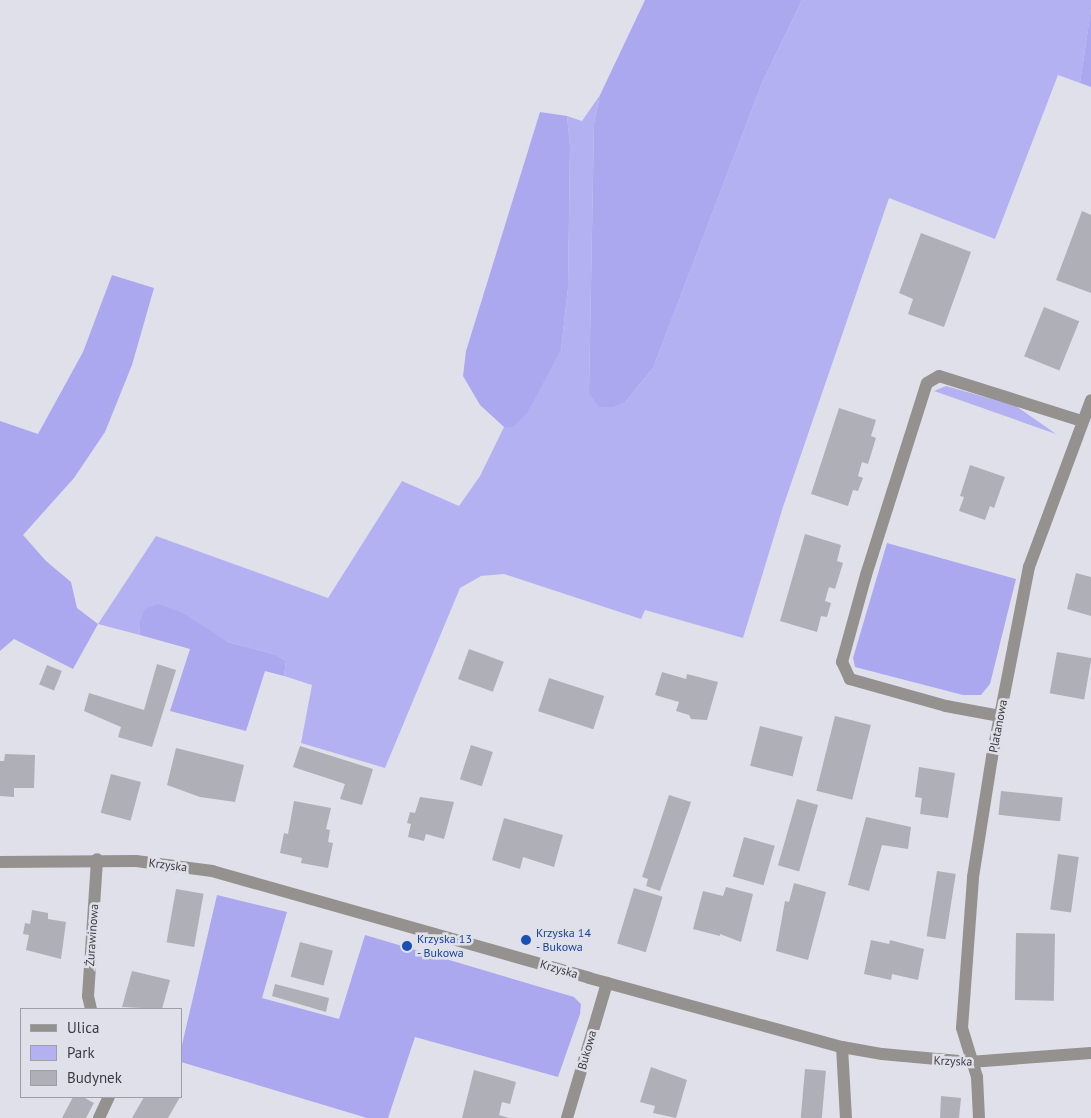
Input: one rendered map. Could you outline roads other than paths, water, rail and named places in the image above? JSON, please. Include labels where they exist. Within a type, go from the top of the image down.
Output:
[{"type":"street","points":[[1000,716],[946,706],[850,679],[842,662],[866,575],[927,383],[939,376],[1082,421]]},
{"type":"street","name":"Platanowa","points":[[979,1118],[977,1078],[970,1062],[962,1028],[973,877],[1000,716],[1029,567],[1091,400]]},
{"type":"street","name":"Krzyska","points":[[0,862],[97,859],[136,860],[212,871],[607,983],[842,1047],[909,1058],[970,1062],[1091,1053]]},
{"type":"street","name":"Żurawinowa","points":[[91,1008],[88,996],[97,859]]},
{"type":"street","name":"Bukowa","points":[[567,1118],[607,983]]},
{"type":"street","points":[[842,1047],[846,1118]]},
{"type":"street","points":[[99,1118],[109,1098]]},
{"type":"place","name":"Krzyska 14 - Bukowa","points":[[526,940]]},
{"type":"place","name":"Krzyska 13 - Bukowa","points":[[407,946]]}]
